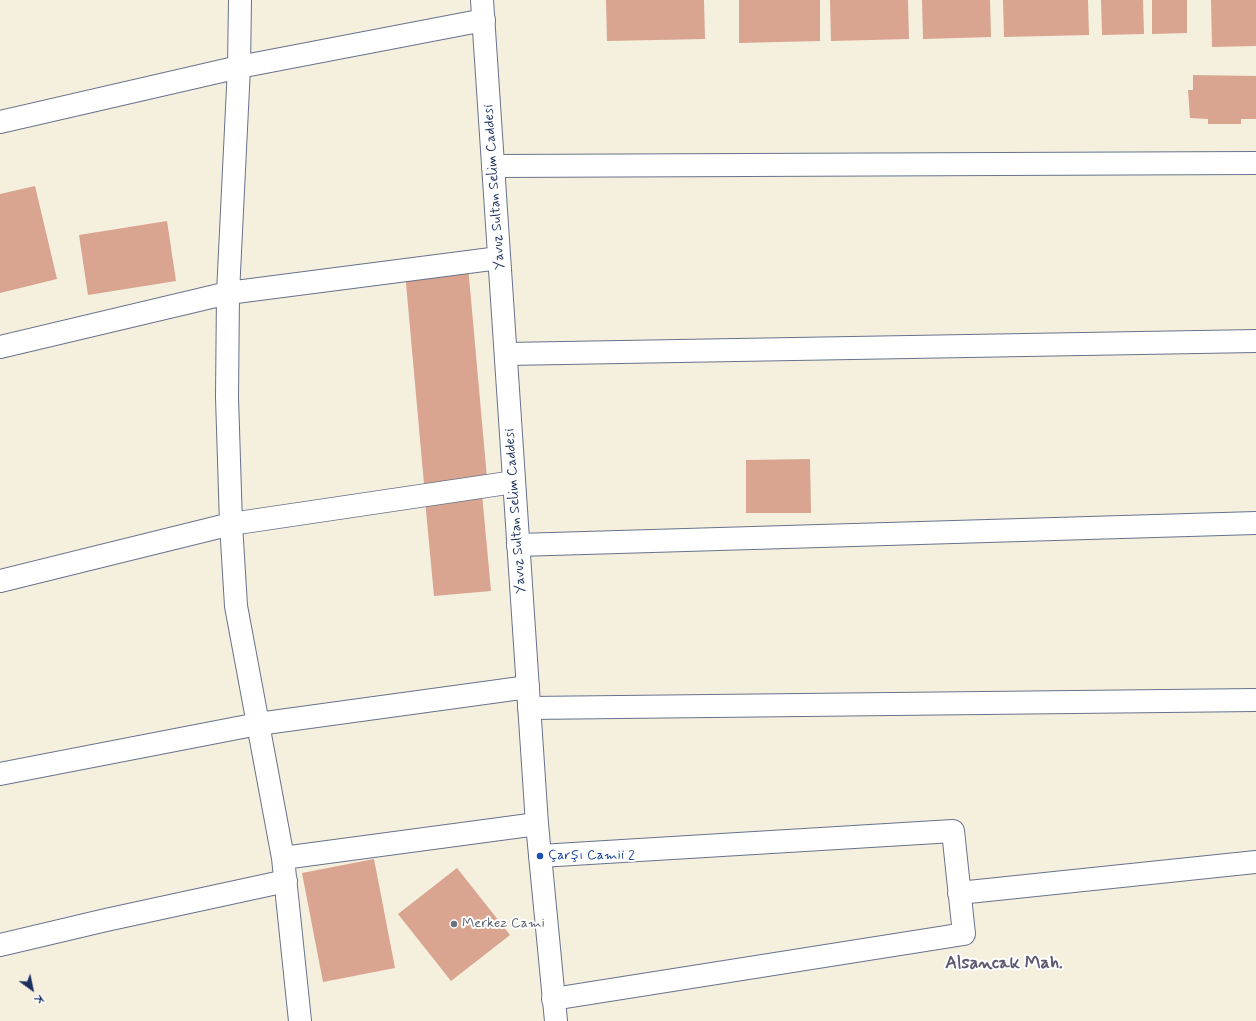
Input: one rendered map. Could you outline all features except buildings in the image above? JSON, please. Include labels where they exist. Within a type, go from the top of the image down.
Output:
[{"type":"street","points":[[240,0],[228,293],[227,397],[231,524],[236,606],[283,858],[300,1021]]},
{"type":"street","points":[[0,122],[483,10]]},
{"type":"street","name":"Yavuz Sultan Selim Caddesi","points":[[483,10],[537,824],[556,1021]]},
{"type":"street","points":[[493,166],[1256,163]]},
{"type":"street","points":[[0,348],[228,293],[499,258]]},
{"type":"street","points":[[506,354],[1256,341]]},
{"type":"street","points":[[0,581],[231,524],[514,482]]},
{"type":"street","points":[[518,545],[1256,523]]},
{"type":"street","points":[[0,774],[258,724],[528,687]]},
{"type":"street","points":[[529,708],[1256,700]]},
{"type":"street","points":[[283,858],[537,824]]},
{"type":"street","points":[[540,856],[953,831],[964,934],[554,999]]},
{"type":"street","points":[[959,893],[1256,862]]},
{"type":"street","points":[[0,945],[286,881]]},
{"type":"place","name":"Çarşı Camii 2","points":[[540,856]]},
{"type":"place","name":"Merkez Cami","points":[[454,924]]},
{"type":"district","name":"Alsancak Mah.","points":[[1004,964]]}]
